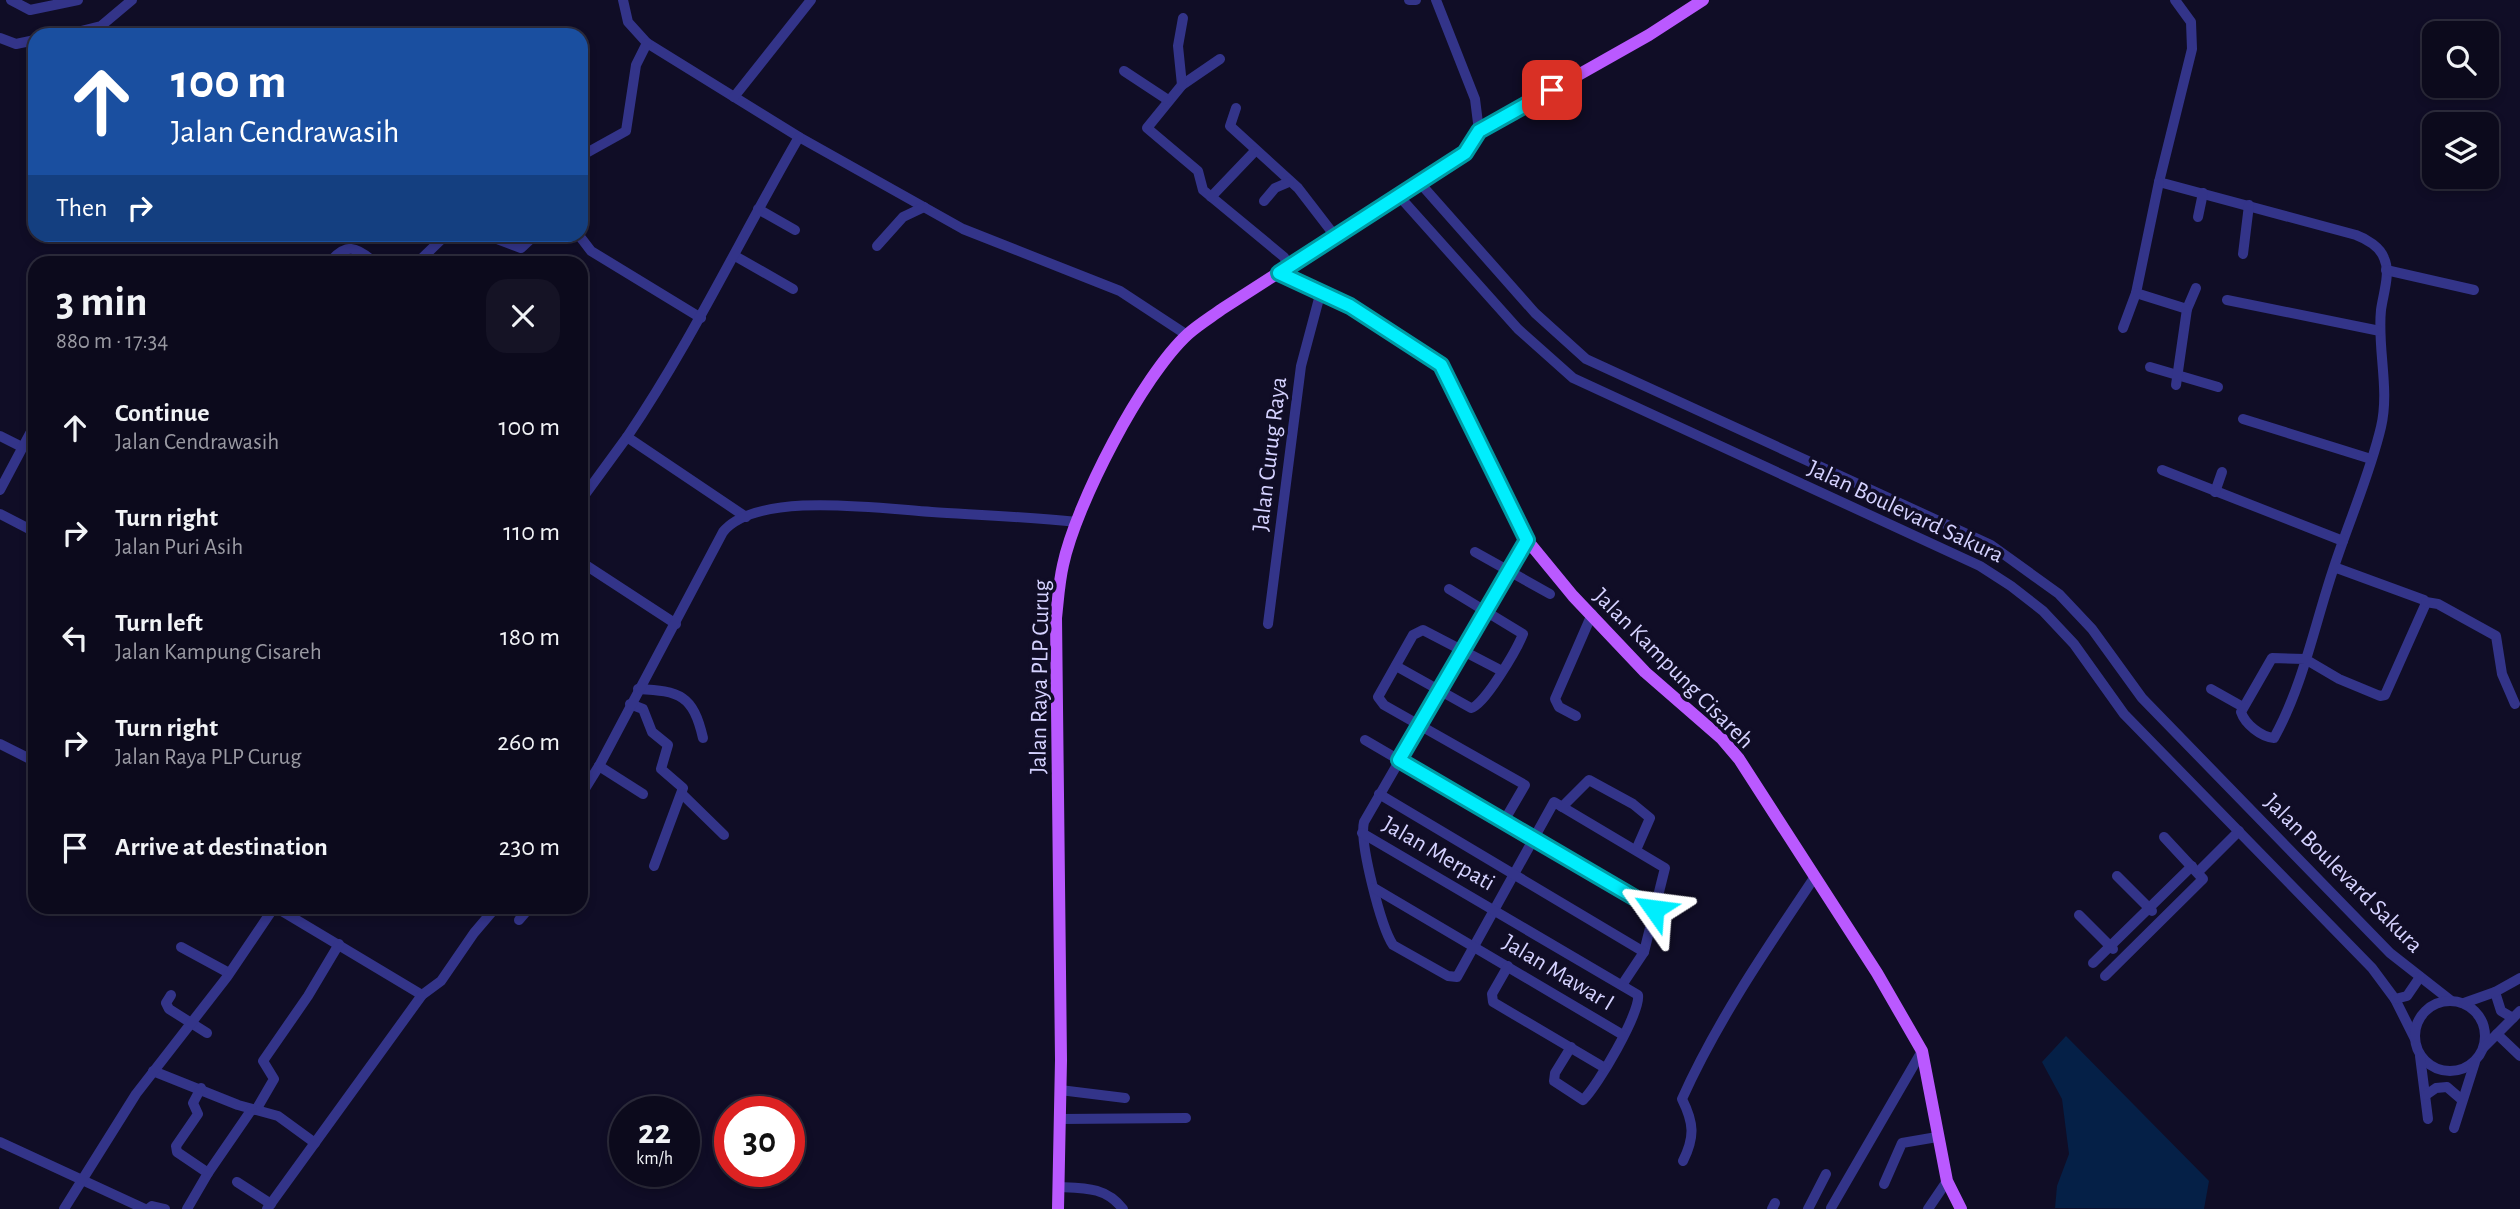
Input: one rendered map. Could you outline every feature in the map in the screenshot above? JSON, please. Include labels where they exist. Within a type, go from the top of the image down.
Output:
[{"type":"main road","name":"Jalan Raya PLP Curug","points":[[1058,1209],[1060,1090],[1056,618],[1063,563],[1077,522],[1116,438],[1141,394],[1187,335],[1465,153],[1479,131],[1649,35],[1703,0]]},
{"type":"main road","name":"Jalan Kampung Cisareh","points":[[1284,270],[1427,354],[1446,370],[1527,540],[1645,671],[1729,747],[1877,973],[1922,1051],[1947,1181],[1961,1209]]},
{"type":"street","points":[[17,2],[30,10],[78,0]]},
{"type":"street","points":[[93,28],[101,26],[132,0]]},
{"type":"street","points":[[623,0],[628,22],[647,43],[799,137],[963,229],[1120,291],[1187,335]]},
{"type":"street","points":[[734,97],[811,0]]},
{"type":"street","points":[[1409,0],[1416,0]]},
{"type":"street","points":[[1436,0],[1475,99],[1479,131]]},
{"type":"street","points":[[2123,328],[2136,293],[2159,181],[2192,49],[2191,22],[2175,0]]},
{"type":"street","points":[[1182,18],[1178,46],[1182,85]]},
{"type":"street","points":[[0,38],[16,44],[28,41]]},
{"type":"street","points":[[588,152],[626,131],[638,57],[647,43]]},
{"type":"street","points":[[1220,60],[1182,85],[1147,128],[1198,171],[1203,190],[1284,257],[1284,270]]},
{"type":"street","points":[[1124,71],[1168,100]]},
{"type":"street","points":[[1236,108],[1230,125],[1318,211],[1335,236]]},
{"type":"street","points":[[588,490],[627,437],[701,318],[799,137]]},
{"type":"street","points":[[1211,197],[1255,151]]},
{"type":"street","points":[[2159,181],[2366,238],[2384,256],[2386,270],[2380,331],[2383,359],[2382,424],[2305,659],[2274,738],[2266,737],[2246,722],[2242,707],[2211,689]]},
{"type":"street","points":[[1264,201],[1277,186],[1289,182]]},
{"type":"street","name":"Jalan Boulevard Sakura","points":[[1419,182],[1535,313],[1586,359],[1991,545],[2025,567],[2059,594],[2092,629],[2119,670],[2164,721],[2390,953],[2450,1000]]},
{"type":"street","points":[[2198,217],[2203,193]]},
{"type":"street","name":"Jalan Boulevard Sakura","points":[[1399,196],[1518,329],[1573,378],[1980,566],[2043,611],[2074,644],[2100,684],[2148,738],[2337,929],[2395,999],[2415,1039]]},
{"type":"street","points":[[2243,254],[2249,205]]},
{"type":"street","points":[[877,246],[903,217],[924,207]]},
{"type":"street","points":[[758,209],[794,230]]},
{"type":"street","points":[[424,256],[439,242]]},
{"type":"street","points":[[506,242],[522,248],[528,242]]},
{"type":"street","points":[[585,242],[592,251],[701,318]]},
{"type":"street","points":[[336,256],[343,249],[350,247],[357,248],[367,256]]},
{"type":"street","points":[[735,256],[793,289]]},
{"type":"street","points":[[2386,270],[2474,290]]},
{"type":"street","points":[[2177,379],[2188,309],[2196,288]]},
{"type":"street","name":"Jalan Curug Raya","points":[[1268,624],[1301,366],[1321,291]]},
{"type":"street","points":[[2136,293],[2188,309]]},
{"type":"street","points":[[2227,300],[2380,331]]},
{"type":"street","points":[[2150,367],[2177,379],[2218,387]]},
{"type":"street","points":[[2243,419],[2371,459]]},
{"type":"street","points":[[1733,454],[1744,432]]},
{"type":"street","points":[[0,436],[22,447]]},
{"type":"street","points":[[0,490],[28,436]]},
{"type":"street","points":[[627,437],[746,517]]},
{"type":"street","points":[[2162,470],[2343,541]]},
{"type":"street","points":[[2215,492],[2222,472]]},
{"type":"street","points":[[588,784],[723,532],[730,524],[746,517],[793,506],[850,506],[1077,522]]},
{"type":"street","points":[[0,514],[28,528]]},
{"type":"street","points":[[1527,540],[1364,822],[1362,833],[1374,888],[1393,945],[1457,977],[1535,839],[1558,804],[1589,780],[1633,804],[1650,818],[1636,850]]},
{"type":"street","points":[[1475,552],[1550,594]]},
{"type":"street","points":[[588,567],[676,624]]},
{"type":"street","points":[[2334,567],[2426,601],[2492,631],[2496,636],[2502,674],[2515,704]]},
{"type":"street","points":[[1396,666],[1466,706],[1475,708],[1502,671],[1523,634],[1449,589]]},
{"type":"street","points":[[2242,707],[2272,658],[2305,659],[2339,679],[2380,696],[2385,695],[2426,601]]},
{"type":"street","points":[[1576,716],[1559,707],[1555,699],[1592,614]]},
{"type":"street","points":[[1502,671],[1423,630],[1418,631],[1378,697],[1380,701],[1525,785],[1504,821]]},
{"type":"street","points":[[638,689],[674,692],[682,697],[698,713],[703,738]]},
{"type":"street","points":[[630,704],[643,709],[650,730],[668,745],[661,769],[682,785],[682,794],[654,866]]},
{"type":"street","points":[[2148,738],[2164,721]]},
{"type":"street","points":[[1366,740],[1654,909]]},
{"type":"street","points":[[0,744],[28,758]]},
{"type":"street","points":[[599,766],[643,793]]},
{"type":"street","points":[[682,794],[724,835]]},
{"type":"street","points":[[1379,794],[1644,952]]},
{"type":"street","points":[[1558,804],[1665,868],[1644,952],[1622,985],[1640,998],[1623,1035],[1585,1099],[1579,1099],[1554,1081],[1555,1073],[1570,1047]]},
{"type":"street","points":[[2093,963],[2149,908],[2239,831]]},
{"type":"street","name":"Jalan Merpati","points":[[1362,833],[1622,985]]},
{"type":"street","points":[[2105,976],[2202,882],[2195,869],[2164,837]]},
{"type":"street","points":[[2117,876],[2162,920]]},
{"type":"street","points":[[1683,1161],[1693,1132],[1692,1120],[1682,1099],[1744,987],[1814,878]]},
{"type":"street","name":"Jalan Mawar I","points":[[1374,888],[1623,1035]]},
{"type":"street","points":[[64,1209],[116,1123],[229,973],[270,914]]},
{"type":"street","points":[[288,914],[422,995]]},
{"type":"street","points":[[237,1182],[269,1206],[422,995],[441,981],[474,933],[491,914]]},
{"type":"street","points":[[520,920],[525,914]]},
{"type":"street","points":[[2079,915],[2123,959]]},
{"type":"street","points":[[187,1209],[208,1173],[274,1079],[263,1061],[308,996],[338,944]]},
{"type":"street","points":[[181,947],[229,973]]},
{"type":"street","points":[[1508,966],[1492,994],[1493,1002],[1605,1068]]},
{"type":"street","points":[[2395,999],[2407,996],[2420,977]]},
{"type":"street","points":[[2464,1003],[2495,992],[2520,978]]},
{"type":"street","points":[[2495,992],[2501,1011],[2517,1014]]},
{"type":"street","points":[[171,995],[166,1006],[207,1033]]},
{"type":"street","points":[[2428,1119],[2415,1039],[2416,1024],[2424,1012],[2435,1003],[2450,1000],[2464,1003],[2475,1010],[2483,1021],[2484,1046]]},
{"type":"street","points":[[2454,1128],[2461,1099],[2476,1059],[2484,1046],[2517,1014]]},
{"type":"street","points":[[2497,1034],[2520,1056]]},
{"type":"street","points":[[1831,1208],[1922,1051]]},
{"type":"street","points":[[2419,1053],[2428,1063],[2440,1069],[2466,1067],[2476,1059]]},
{"type":"street","points":[[153,1071],[278,1116],[315,1143]]},
{"type":"street","points":[[2426,1095],[2436,1088],[2447,1087],[2461,1099]]},
{"type":"street","points":[[201,1088],[193,1103],[198,1114],[176,1149],[208,1173]]},
{"type":"street","points":[[1060,1090],[1125,1098]]},
{"type":"street","points":[[1060,1119],[1186,1118]]},
{"type":"street","points":[[1884,1184],[1902,1143],[1937,1137]]},
{"type":"street","points":[[1,1143],[147,1209],[152,1206],[165,1209]]},
{"type":"street","points":[[1808,1209],[1826,1174]]},
{"type":"street","points":[[1928,1209],[1947,1181]]},
{"type":"street","points":[[1059,1187],[1105,1192],[1115,1198],[1123,1209]]},
{"type":"water","points":[[2066,1036],[2209,1181],[2204,1209],[2055,1208],[2057,1186],[2069,1154],[2062,1099],[2042,1062]]},
{"type":"route","points":[[1552,90],[1479,131],[1465,153],[1279,273],[1350,306],[1427,354],[1446,370],[1517,524],[1527,540],[1399,760],[1654,909]]}]
